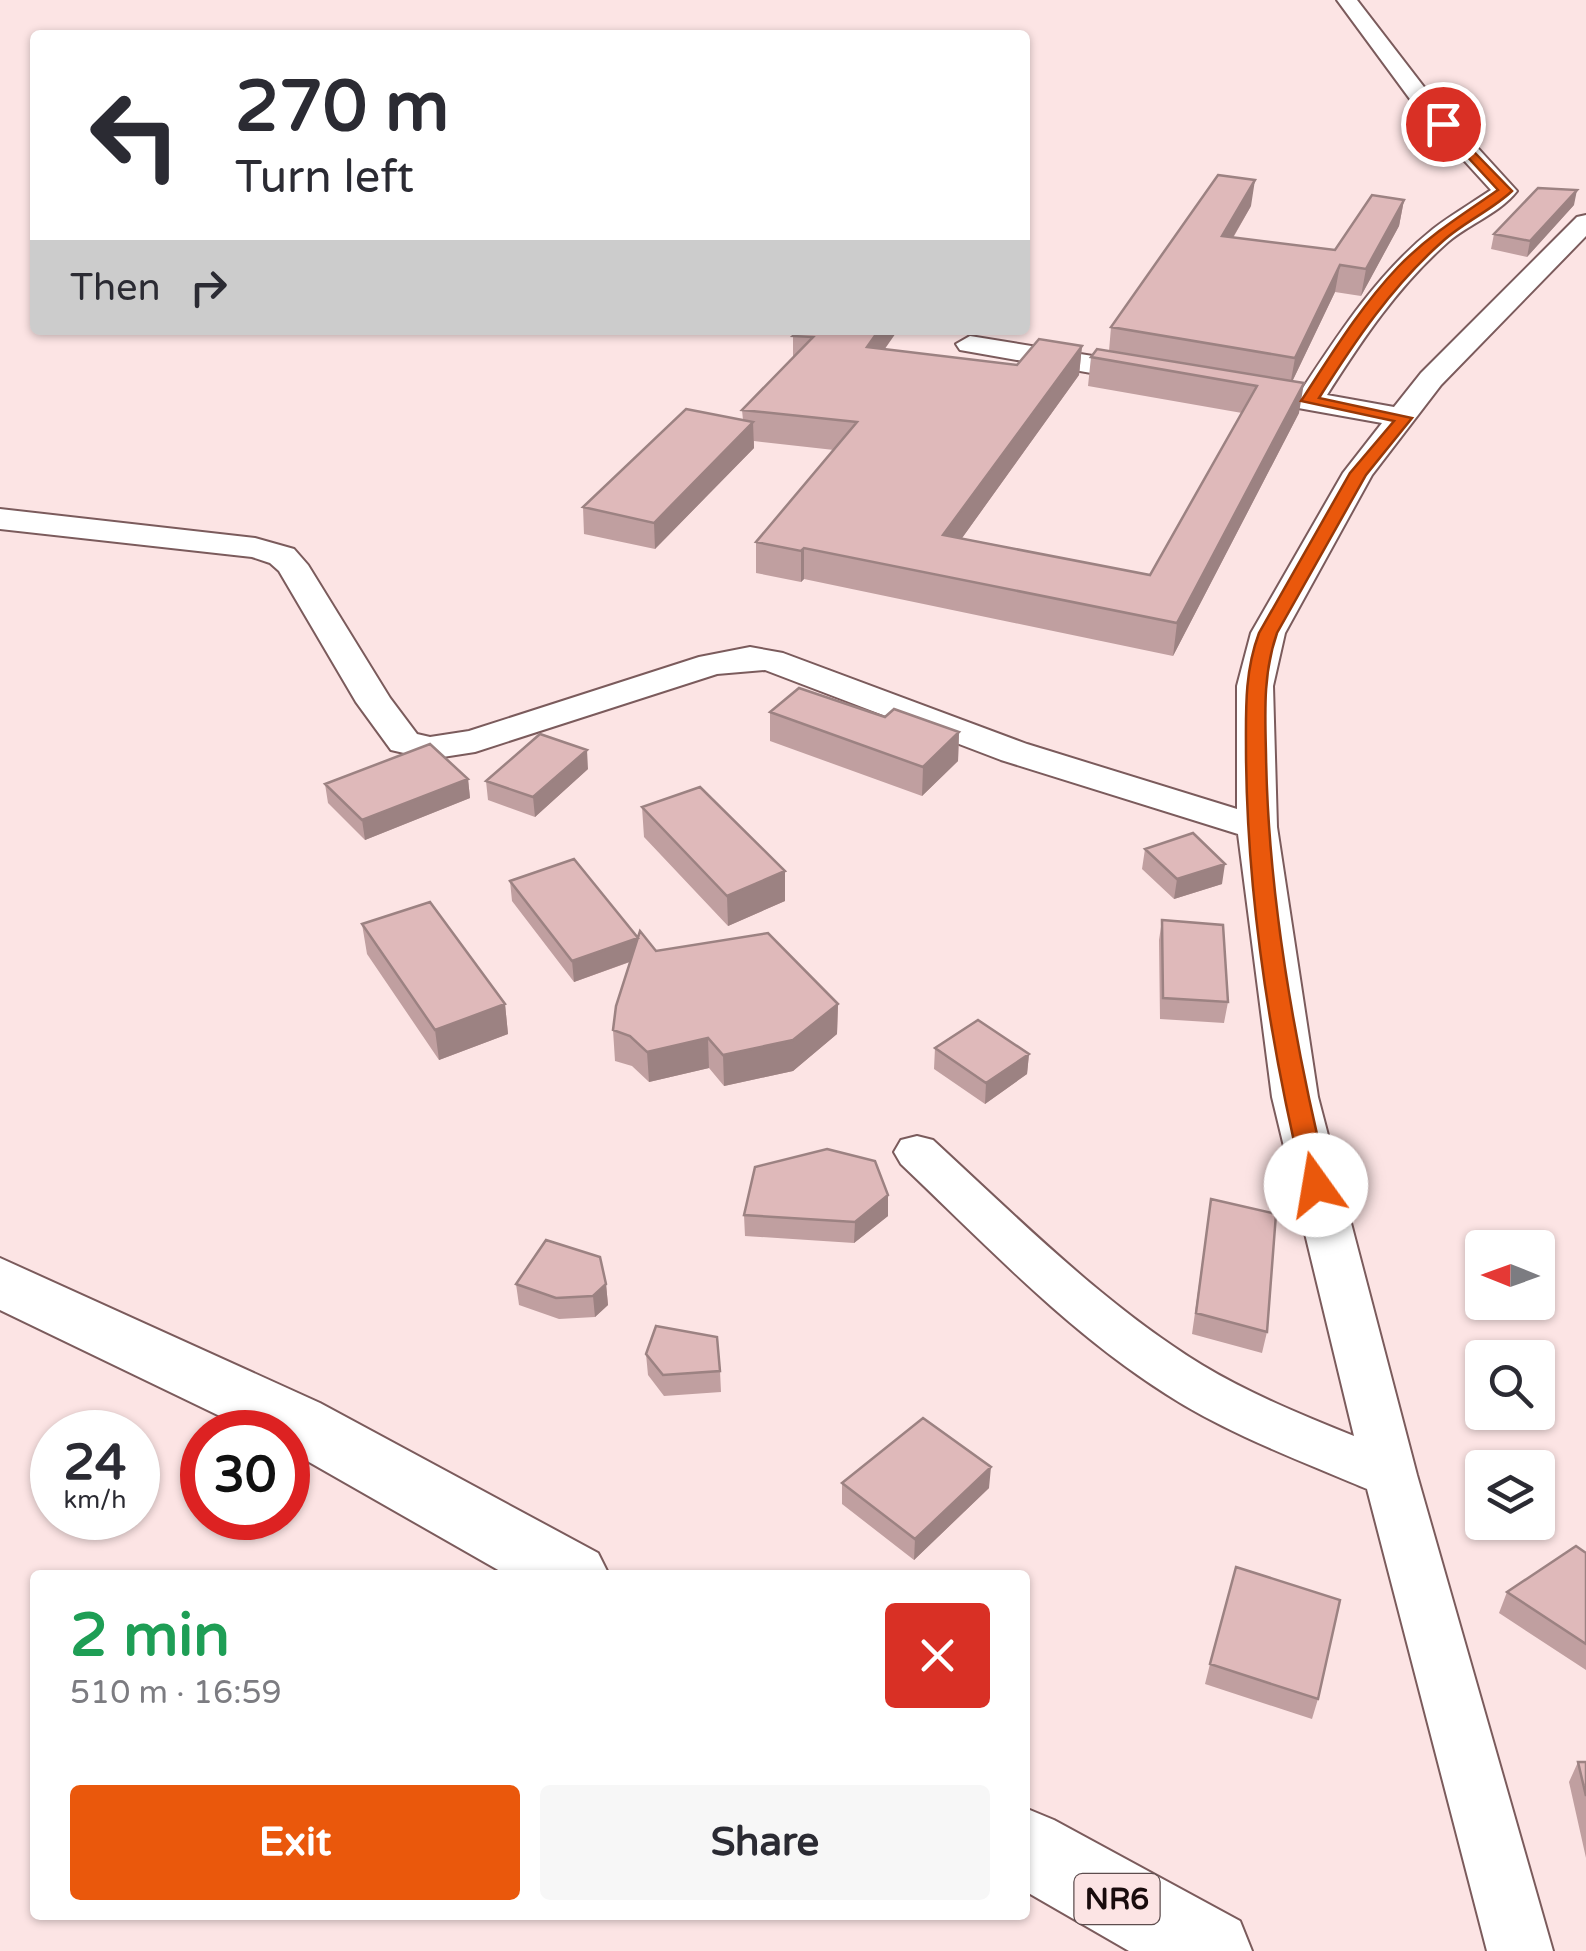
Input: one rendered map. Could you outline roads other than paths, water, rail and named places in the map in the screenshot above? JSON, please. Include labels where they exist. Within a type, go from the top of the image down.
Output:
[{"type":"main road","points":[[0,1282],[296,1422],[563,1570]]},
{"type":"main road","name":"NR6","points":[[1030,1851],[1210,1951]]},
{"type":"street","points":[[1347,0],[1426,105],[1506,191]]},
{"type":"street","points":[[1309,401],[1356,328],[1402,270],[1442,234],[1506,191],[1538,192]]},
{"type":"street","points":[[1520,1951],[1390,1475],[1295,1097],[1257,826],[1255,686],[1268,633],[1358,473],[1432,379],[1586,222]]},
{"type":"street","points":[[970,344],[1182,380]]},
{"type":"street","points":[[1255,392],[1404,418]]},
{"type":"street","points":[[0,519],[255,548],[282,556],[300,576],[384,716],[404,742],[416,746],[448,747],[476,741],[696,668],[750,658],[791,667],[1014,752],[1257,826]]},
{"type":"street","points":[[917,1152],[1115,1331],[1186,1380],[1252,1416],[1390,1475]]}]
